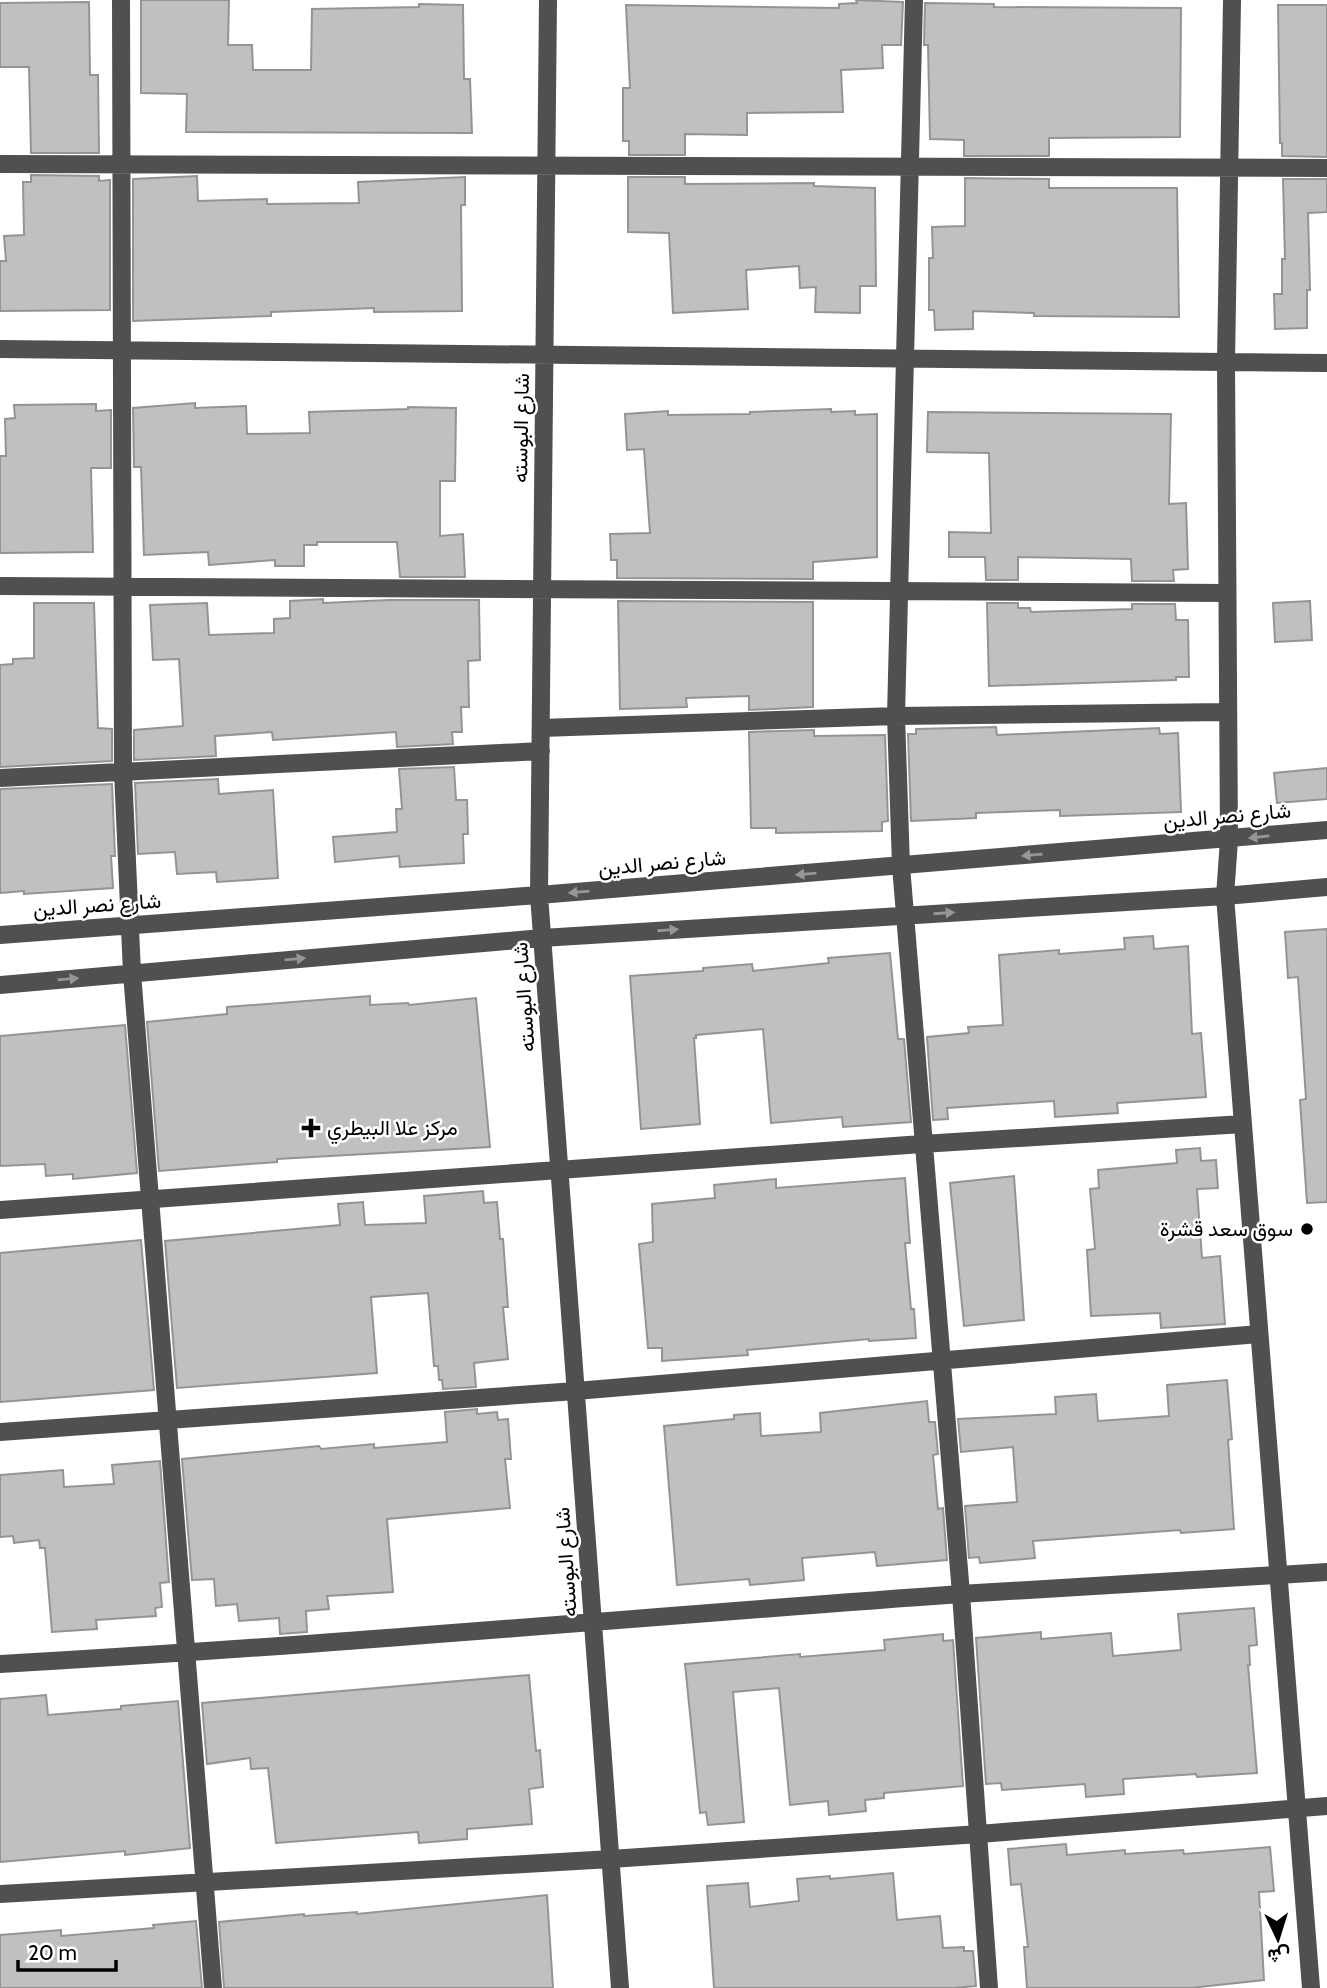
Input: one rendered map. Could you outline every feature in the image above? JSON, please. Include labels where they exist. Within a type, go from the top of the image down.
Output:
[{"type":"street","points":[[121,0],[123,772],[132,973],[213,1988]]},
{"type":"street","name":"شارع البوسته","points":[[548,0],[539,895],[621,1988]]},
{"type":"street","points":[[914,0],[896,716],[901,866],[961,1594],[989,1988]]},
{"type":"street","points":[[1232,0],[1226,362],[1229,840],[1225,896],[1311,1988]]},
{"type":"street","points":[[0,164],[1327,169]]},
{"type":"street","points":[[0,349],[1327,363]]},
{"type":"street","points":[[0,586],[1226,593]]},
{"type":"street","points":[[541,727],[896,716],[1227,712]]},
{"type":"street","points":[[0,778],[541,751]]},
{"type":"street","name":"شارع نصر الدين","points":[[0,934],[539,895],[1327,830]]},
{"type":"street","points":[[0,985],[542,938],[1225,896],[1327,887]]},
{"type":"street","points":[[0,1210],[922,1144],[1243,1124]]},
{"type":"street","points":[[0,1432],[167,1418],[576,1391],[1259,1334]]},
{"type":"street","points":[[0,1664],[593,1624],[961,1594],[1327,1572]]},
{"type":"street","points":[[0,1894],[611,1859],[979,1834],[1327,1806]]},
{"type":"building","points":[[141,0],[229,0],[228,45],[252,45],[253,70],[311,70],[312,9],[419,7],[419,4],[463,5],[464,79],[470,79],[472,133],[186,132],[187,94],[141,93]]},
{"type":"building","points":[[856,0],[903,2],[901,45],[882,45],[883,68],[841,70],[843,112],[747,113],[747,135],[685,134],[685,155],[629,155],[629,141],[623,141],[623,88],[630,88],[626,5],[839,8],[839,4],[857,3]]},
{"type":"building","points":[[89,2],[90,75],[98,75],[99,153],[31,153],[29,67],[0,67],[0,3]]},
{"type":"building","points":[[925,3],[994,4],[994,7],[1181,8],[1180,137],[1049,138],[1049,156],[964,156],[964,140],[930,139],[928,45],[924,45]]},
{"type":"building","points":[[1278,5],[1327,5],[1327,157],[1282,156]]},
{"type":"building","points":[[31,175],[99,176],[99,181],[110,180],[110,310],[0,311],[0,261],[6,261],[4,236],[24,235],[23,182],[31,182]]},
{"type":"building","points":[[197,176],[198,201],[267,199],[267,204],[359,203],[358,182],[465,177],[465,205],[461,205],[462,311],[374,312],[374,308],[271,312],[271,316],[133,321],[133,179]]},
{"type":"building","points":[[628,177],[685,177],[685,184],[814,183],[814,186],[875,188],[876,286],[860,286],[860,313],[815,312],[816,287],[800,288],[799,266],[746,270],[748,309],[673,313],[669,233],[628,232]]},
{"type":"building","points":[[965,178],[1049,179],[1049,188],[1177,188],[1179,317],[1034,316],[1034,313],[973,311],[973,329],[935,330],[934,310],[929,310],[929,258],[933,258],[932,227],[965,226]]},
{"type":"building","points":[[1283,179],[1327,179],[1327,212],[1308,213],[1310,290],[1307,290],[1307,328],[1275,329],[1274,294],[1282,294],[1282,259],[1285,259]]},
{"type":"building","points":[[195,403],[195,408],[246,406],[247,434],[310,433],[309,412],[408,407],[456,408],[455,481],[440,481],[440,536],[463,534],[465,577],[400,577],[397,542],[317,542],[317,545],[304,545],[304,566],[275,566],[275,560],[209,565],[208,552],[144,555],[141,467],[134,467],[133,408]]},
{"type":"building","points":[[96,404],[96,411],[111,410],[111,468],[91,468],[93,552],[0,553],[0,456],[6,456],[5,419],[15,418],[14,405]]},
{"type":"building","points":[[831,409],[831,412],[855,411],[855,415],[877,414],[877,557],[813,562],[813,579],[617,578],[617,560],[611,560],[610,534],[650,533],[644,449],[627,450],[625,414],[668,411],[668,415],[750,414]]},
{"type":"building","points":[[928,412],[1171,414],[1169,504],[1186,503],[1188,569],[1173,570],[1174,581],[1132,581],[1131,559],[1018,557],[1018,580],[986,580],[985,557],[949,557],[949,532],[991,533],[989,453],[927,452]]},
{"type":"building","points":[[323,599],[323,603],[479,600],[480,660],[468,661],[469,707],[461,707],[462,732],[452,732],[453,744],[397,747],[396,732],[273,740],[272,732],[215,736],[216,756],[134,760],[134,730],[183,726],[179,659],[153,660],[150,605],[207,603],[209,635],[274,633],[274,619],[290,618],[290,601]]},
{"type":"building","points":[[618,601],[813,602],[813,707],[749,710],[749,696],[686,698],[687,707],[620,709]]},
{"type":"building","points":[[1310,601],[1312,640],[1275,642],[1273,603]]},
{"type":"building","points":[[34,603],[94,603],[98,728],[112,729],[112,761],[0,767],[0,665],[13,664],[13,659],[34,658]]},
{"type":"building","points":[[987,603],[1018,603],[1018,608],[1030,608],[1031,612],[1132,609],[1132,604],[1175,604],[1176,620],[1188,620],[1189,677],[1176,677],[1176,680],[989,686]]},
{"type":"building","points":[[996,727],[997,735],[1159,728],[1160,734],[1178,733],[1181,812],[1060,816],[1060,810],[976,813],[976,818],[911,821],[908,734],[916,734],[916,729]]},
{"type":"building","points":[[814,730],[814,736],[885,735],[888,821],[882,822],[882,831],[776,833],[776,828],[751,828],[749,732]]},
{"type":"building","points":[[454,767],[456,800],[467,800],[468,834],[463,834],[464,863],[400,867],[399,856],[335,862],[333,837],[397,832],[396,809],[402,809],[399,769]]},
{"type":"building","points":[[1327,768],[1327,799],[1277,803],[1274,773]]},
{"type":"building","points":[[218,779],[219,794],[273,790],[278,878],[217,882],[216,872],[177,874],[175,852],[138,854],[135,783]]},
{"type":"building","points":[[112,784],[115,856],[111,856],[113,888],[0,893],[0,789]]},
{"type":"building","points":[[1327,929],[1327,1202],[1307,1203],[1300,1100],[1306,1099],[1298,977],[1288,978],[1285,932]]},
{"type":"building","points":[[1153,936],[1154,949],[1188,946],[1192,1034],[1201,1033],[1206,1097],[1117,1103],[1118,1113],[1055,1117],[1054,1101],[947,1108],[948,1119],[933,1120],[927,1037],[969,1033],[968,1027],[1003,1025],[999,955],[1059,950],[1059,954],[1125,949],[1124,938]]},
{"type":"building","points":[[890,953],[898,1039],[904,1039],[911,1122],[843,1127],[842,1117],[771,1123],[763,1029],[696,1035],[694,1038],[700,1124],[641,1129],[630,976],[703,971],[703,968],[752,964],[753,971],[829,963],[828,958]]},
{"type":"building","points":[[370,996],[370,1005],[409,1005],[476,998],[490,1147],[277,1159],[277,1162],[159,1171],[147,1022],[227,1014],[227,1007]]},
{"type":"building","points":[[125,1025],[137,1173],[73,1179],[73,1174],[46,1176],[45,1164],[0,1166],[0,1036]]},
{"type":"building","points":[[1200,1148],[1201,1161],[1216,1160],[1218,1188],[1197,1189],[1202,1258],[1220,1256],[1225,1324],[1161,1328],[1160,1313],[1091,1316],[1087,1250],[1095,1249],[1090,1189],[1099,1188],[1098,1170],[1177,1163],[1176,1150]]},
{"type":"building","points":[[1014,1176],[1024,1320],[964,1326],[950,1183]]},
{"type":"building","points":[[905,1178],[910,1243],[905,1243],[916,1338],[869,1339],[747,1350],[748,1355],[662,1361],[662,1348],[648,1348],[639,1244],[653,1242],[652,1204],[715,1198],[714,1185],[776,1179],[776,1188]]},
{"type":"building","points":[[483,1191],[484,1203],[497,1202],[500,1239],[503,1239],[508,1307],[503,1307],[508,1359],[474,1363],[476,1387],[443,1389],[438,1366],[434,1366],[428,1293],[371,1297],[377,1373],[177,1388],[165,1241],[340,1225],[338,1204],[363,1202],[365,1225],[426,1223],[424,1196]]},
{"type":"building","points":[[141,1240],[154,1390],[0,1402],[0,1253]]},
{"type":"building","points":[[1227,1380],[1232,1439],[1228,1440],[1234,1529],[1181,1533],[1180,1530],[1033,1541],[1035,1558],[980,1563],[979,1557],[969,1558],[965,1506],[1017,1502],[1013,1447],[961,1452],[958,1419],[1056,1414],[1055,1397],[1096,1394],[1098,1421],[1169,1416],[1167,1385]]},
{"type":"building","points":[[927,1401],[929,1422],[935,1422],[938,1454],[933,1455],[938,1509],[943,1508],[947,1560],[877,1566],[875,1552],[802,1558],[804,1580],[750,1585],[749,1579],[677,1585],[664,1426],[734,1419],[734,1415],[760,1413],[761,1436],[821,1432],[820,1413]]},
{"type":"building","points":[[477,1409],[477,1414],[497,1412],[498,1420],[508,1419],[511,1459],[505,1459],[510,1508],[387,1519],[393,1592],[327,1596],[329,1609],[306,1611],[307,1632],[280,1634],[279,1618],[239,1621],[237,1604],[216,1606],[214,1579],[192,1580],[182,1459],[319,1446],[321,1449],[374,1444],[374,1448],[447,1442],[445,1412]]},
{"type":"building","points":[[160,1461],[169,1582],[160,1583],[162,1607],[155,1608],[156,1616],[96,1620],[97,1629],[52,1632],[45,1548],[40,1548],[39,1540],[14,1543],[13,1536],[0,1537],[0,1475],[63,1470],[64,1487],[114,1484],[112,1465]]},
{"type":"building","points":[[1254,1608],[1257,1645],[1249,1646],[1248,1665],[1257,1773],[1123,1779],[1124,1794],[1086,1797],[1085,1784],[1002,1790],[1001,1783],[986,1784],[976,1638],[1041,1632],[1041,1639],[1111,1633],[1113,1656],[1181,1650],[1178,1614]]},
{"type":"building","points":[[943,1634],[943,1641],[953,1640],[963,1786],[884,1793],[884,1798],[865,1800],[866,1811],[829,1815],[828,1801],[790,1805],[779,1688],[733,1692],[744,1822],[708,1825],[706,1812],[700,1813],[685,1664],[885,1650],[884,1640]]},
{"type":"building","points":[[529,1675],[536,1751],[540,1750],[543,1787],[529,1789],[532,1824],[467,1829],[467,1839],[419,1843],[418,1832],[276,1843],[268,1768],[251,1769],[250,1758],[207,1764],[202,1703]]},
{"type":"building","points":[[46,1695],[48,1715],[178,1701],[190,1848],[125,1855],[125,1851],[0,1862],[0,1699]]},
{"type":"building","points":[[1066,1844],[1067,1855],[1125,1850],[1125,1854],[1183,1850],[1184,1854],[1270,1847],[1274,1891],[1259,1892],[1264,1980],[1190,1988],[1027,1988],[1024,1947],[1028,1947],[1021,1884],[1011,1885],[1008,1849]]},
{"type":"building","points":[[893,1873],[897,1920],[940,1916],[943,1948],[964,1947],[964,1951],[973,1951],[976,1986],[714,1988],[707,1886],[748,1883],[750,1907],[799,1901],[797,1879]]},
{"type":"building","points":[[547,1895],[553,1988],[224,1988],[219,1922],[304,1914],[357,1914]]},
{"type":"building","points":[[196,1921],[202,1988],[0,1988],[0,1935],[61,1930],[61,1936],[154,1928],[153,1925]]},
{"type":"place","name":"مركز علا البيطري","points":[[311,1128]]},
{"type":"place","name":"سوق سعد قشرة","points":[[1307,1229]]}]
